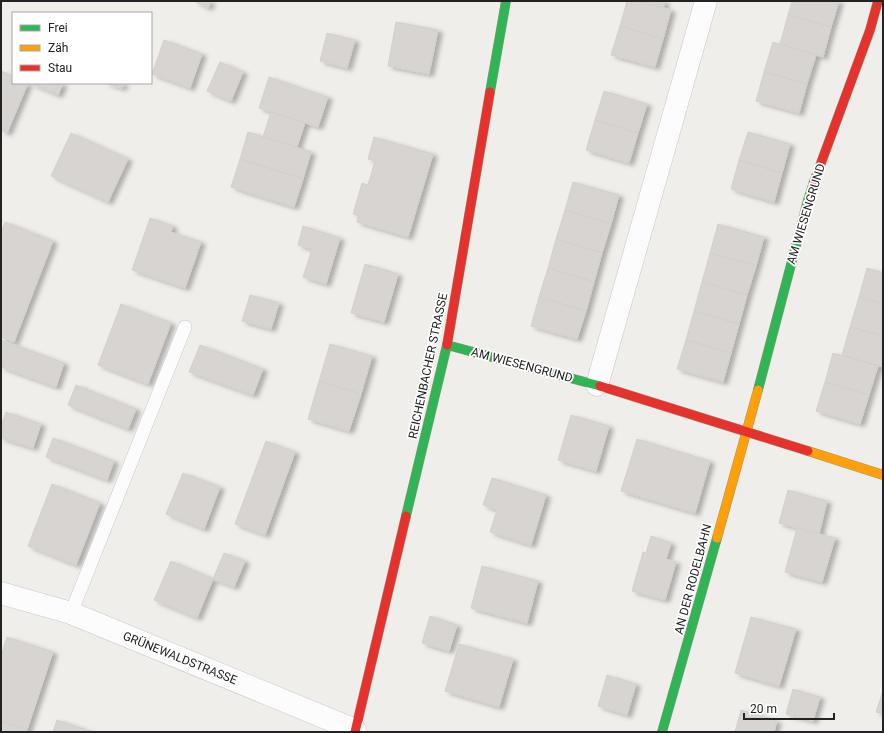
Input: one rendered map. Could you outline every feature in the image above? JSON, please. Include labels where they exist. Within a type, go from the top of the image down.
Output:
[{"type":"street","name":"REICHENBACHER STRASSE","points":[[355,731],[447,345],[506,1]]},
{"type":"street","points":[[597,385],[706,1]]},
{"type":"street","name":"AM WIESENGRUND","points":[[747,432],[808,200],[870,30],[878,1]]},
{"type":"street","name":"AM WIESENGRUND","points":[[447,345],[597,385],[883,475]]},
{"type":"street","name":"AN DER RODELBAHN","points":[[662,732],[747,432]]},
{"type":"street","name":"GRÜNEWALDSTRASSE","points":[[1,593],[71,613],[355,731]]},
{"type":"lane","points":[[71,613],[185,327]]},
{"type":"building","points":[[194,1],[211,1],[208,8]]},
{"type":"building","points":[[627,1],[640,1],[671,10],[663,39],[620,26]]},
{"type":"building","points":[[640,1],[665,1],[663,8]]},
{"type":"building","points":[[792,1],[839,1],[831,27],[788,15]]},
{"type":"building","points":[[788,15],[831,27],[823,57],[780,44]]},
{"type":"building","points":[[396,22],[438,30],[429,74],[388,66]]},
{"type":"building","points":[[620,26],[663,39],[655,67],[611,55]]},
{"type":"building","points":[[327,33],[355,40],[347,68],[320,61]]},
{"type":"building","points":[[164,40],[202,54],[190,88],[152,74]]},
{"type":"building","points":[[773,42],[816,55],[807,84],[764,72]]},
{"type":"building","points":[[220,62],[243,72],[231,101],[207,91]]},
{"type":"building","points":[[1,71],[12,76],[12,84],[28,84],[7,133],[1,130]]},
{"type":"building","points":[[764,72],[807,84],[799,113],[756,101]]},
{"type":"building","points":[[269,77],[328,97],[318,127],[259,108]]},
{"type":"building","points":[[31,84],[63,84],[58,95]]},
{"type":"building","points":[[108,84],[124,84],[122,88]]},
{"type":"building","points":[[604,91],[647,104],[638,133],[595,120]]},
{"type":"building","points":[[271,112],[305,123],[297,147],[263,137]]},
{"type":"building","points":[[595,120],[638,133],[629,163],[586,150]]},
{"type":"building","points":[[248,132],[311,152],[303,179],[240,159]]},
{"type":"building","points":[[748,132],[790,144],[782,173],[739,160]]},
{"type":"building","points":[[71,133],[128,159],[108,202],[51,176]]},
{"type":"building","points":[[374,137],[433,154],[408,237],[357,222],[359,216],[353,214],[362,183],[368,185],[375,161],[368,159]]},
{"type":"building","points":[[240,159],[303,179],[294,207],[231,187]]},
{"type":"building","points":[[739,160],[782,173],[774,202],[731,189]]},
{"type":"building","points":[[573,182],[619,195],[611,224],[565,210]]},
{"type":"building","points":[[565,210],[611,224],[602,253],[556,239]]},
{"type":"building","points":[[150,218],[173,226],[171,232],[201,242],[185,288],[132,270]]},
{"type":"building","points":[[5,222],[53,241],[14,342],[1,337],[1,233]]},
{"type":"building","points":[[718,224],[764,237],[756,266],[710,253]]},
{"type":"building","points":[[303,226],[340,238],[326,284],[303,277],[312,249],[298,245]]},
{"type":"building","points":[[556,239],[602,253],[594,282],[548,268]]},
{"type":"building","points":[[710,253],[756,266],[747,295],[702,282]]},
{"type":"building","points":[[365,264],[398,274],[384,322],[351,313]]},
{"type":"building","points":[[548,268],[594,282],[586,311],[539,297]]},
{"type":"building","points":[[867,268],[883,273],[883,304],[859,297]]},
{"type":"building","points":[[702,282],[747,295],[739,324],[694,311]]},
{"type":"building","points":[[250,295],[279,303],[271,329],[242,321]]},
{"type":"building","points":[[539,297],[586,311],[577,339],[531,326]]},
{"type":"building","points":[[859,297],[883,304],[883,336],[850,327]]},
{"type":"building","points":[[121,304],[171,323],[148,384],[98,365]]},
{"type":"building","points":[[694,311],[739,324],[731,353],[686,340]]},
{"type":"building","points":[[850,327],[883,336],[883,367],[842,355]]},
{"type":"building","points":[[1,340],[64,363],[56,387],[1,367]]},
{"type":"building","points":[[686,340],[731,353],[723,382],[677,369]]},
{"type":"building","points":[[330,344],[372,356],[361,394],[319,381]]},
{"type":"building","points":[[200,345],[263,369],[253,395],[189,372]]},
{"type":"building","points":[[833,353],[878,366],[869,395],[825,382]]},
{"type":"building","points":[[319,381],[361,394],[349,431],[308,419]]},
{"type":"building","points":[[825,382],[869,395],[860,424],[816,411]]},
{"type":"building","points":[[76,385],[136,409],[128,429],[68,405]]},
{"type":"building","points":[[6,412],[41,424],[33,448],[1,438],[1,426]]},
{"type":"building","points":[[571,415],[609,426],[596,471],[558,460]]},
{"type":"building","points":[[53,438],[114,461],[107,480],[46,457]]},
{"type":"building","points":[[637,439],[710,461],[695,513],[621,491]]},
{"type":"building","points":[[266,441],[295,452],[265,535],[235,524]]},
{"type":"building","points":[[183,473],[220,487],[204,529],[166,514]]},
{"type":"building","points":[[492,478],[546,495],[531,545],[490,532],[497,510],[483,505]]},
{"type":"building","points":[[52,484],[100,503],[76,565],[28,546]]},
{"type":"building","points":[[788,490],[827,501],[819,534],[779,523]]},
{"type":"building","points":[[797,528],[835,538],[822,582],[785,572]]},
{"type":"building","points":[[651,536],[671,543],[666,559],[676,562],[665,600],[632,591],[643,552],[646,553]]},
{"type":"building","points":[[224,553],[245,561],[234,587],[213,579]]},
{"type":"building","points":[[171,561],[213,579],[197,618],[154,600]]},
{"type":"building","points":[[482,566],[538,581],[527,623],[471,608]]},
{"type":"building","points":[[430,616],[457,625],[449,651],[422,643]]},
{"type":"building","points":[[751,617],[796,629],[779,686],[735,673]]},
{"type":"building","points":[[7,637],[53,652],[27,730],[1,721],[1,656]]},
{"type":"building","points":[[459,644],[513,659],[499,707],[445,691]]},
{"type":"building","points":[[607,675],[636,684],[627,715],[598,706]]},
{"type":"building","points":[[793,689],[820,697],[813,721],[786,714]]},
{"type":"building","points":[[883,691],[883,714],[876,712]]},
{"type":"building","points":[[741,710],[777,721],[774,732],[735,732]]},
{"type":"building","points":[[57,720],[93,732],[53,732]]},
{"type":"building","points":[[1,721],[27,730],[26,732],[1,732]]},
{"type":"traffic: fast","points":[[490,92],[506,1]]},
{"type":"traffic: fast","points":[[758,390],[814,182]]},
{"type":"traffic: fast","points":[[447,345],[600,386]]},
{"type":"traffic: fast","points":[[406,516],[447,345]]},
{"type":"traffic: fast","points":[[662,732],[717,538]]},
{"type":"traffic: slow","points":[[717,538],[758,390]]},
{"type":"traffic: slow","points":[[808,451],[883,475]]},
{"type":"traffic: jam","points":[[814,182],[870,30],[878,1]]},
{"type":"traffic: jam","points":[[447,345],[490,92]]},
{"type":"traffic: jam","points":[[600,386],[808,451]]},
{"type":"traffic: jam","points":[[355,732],[406,516]]}]
